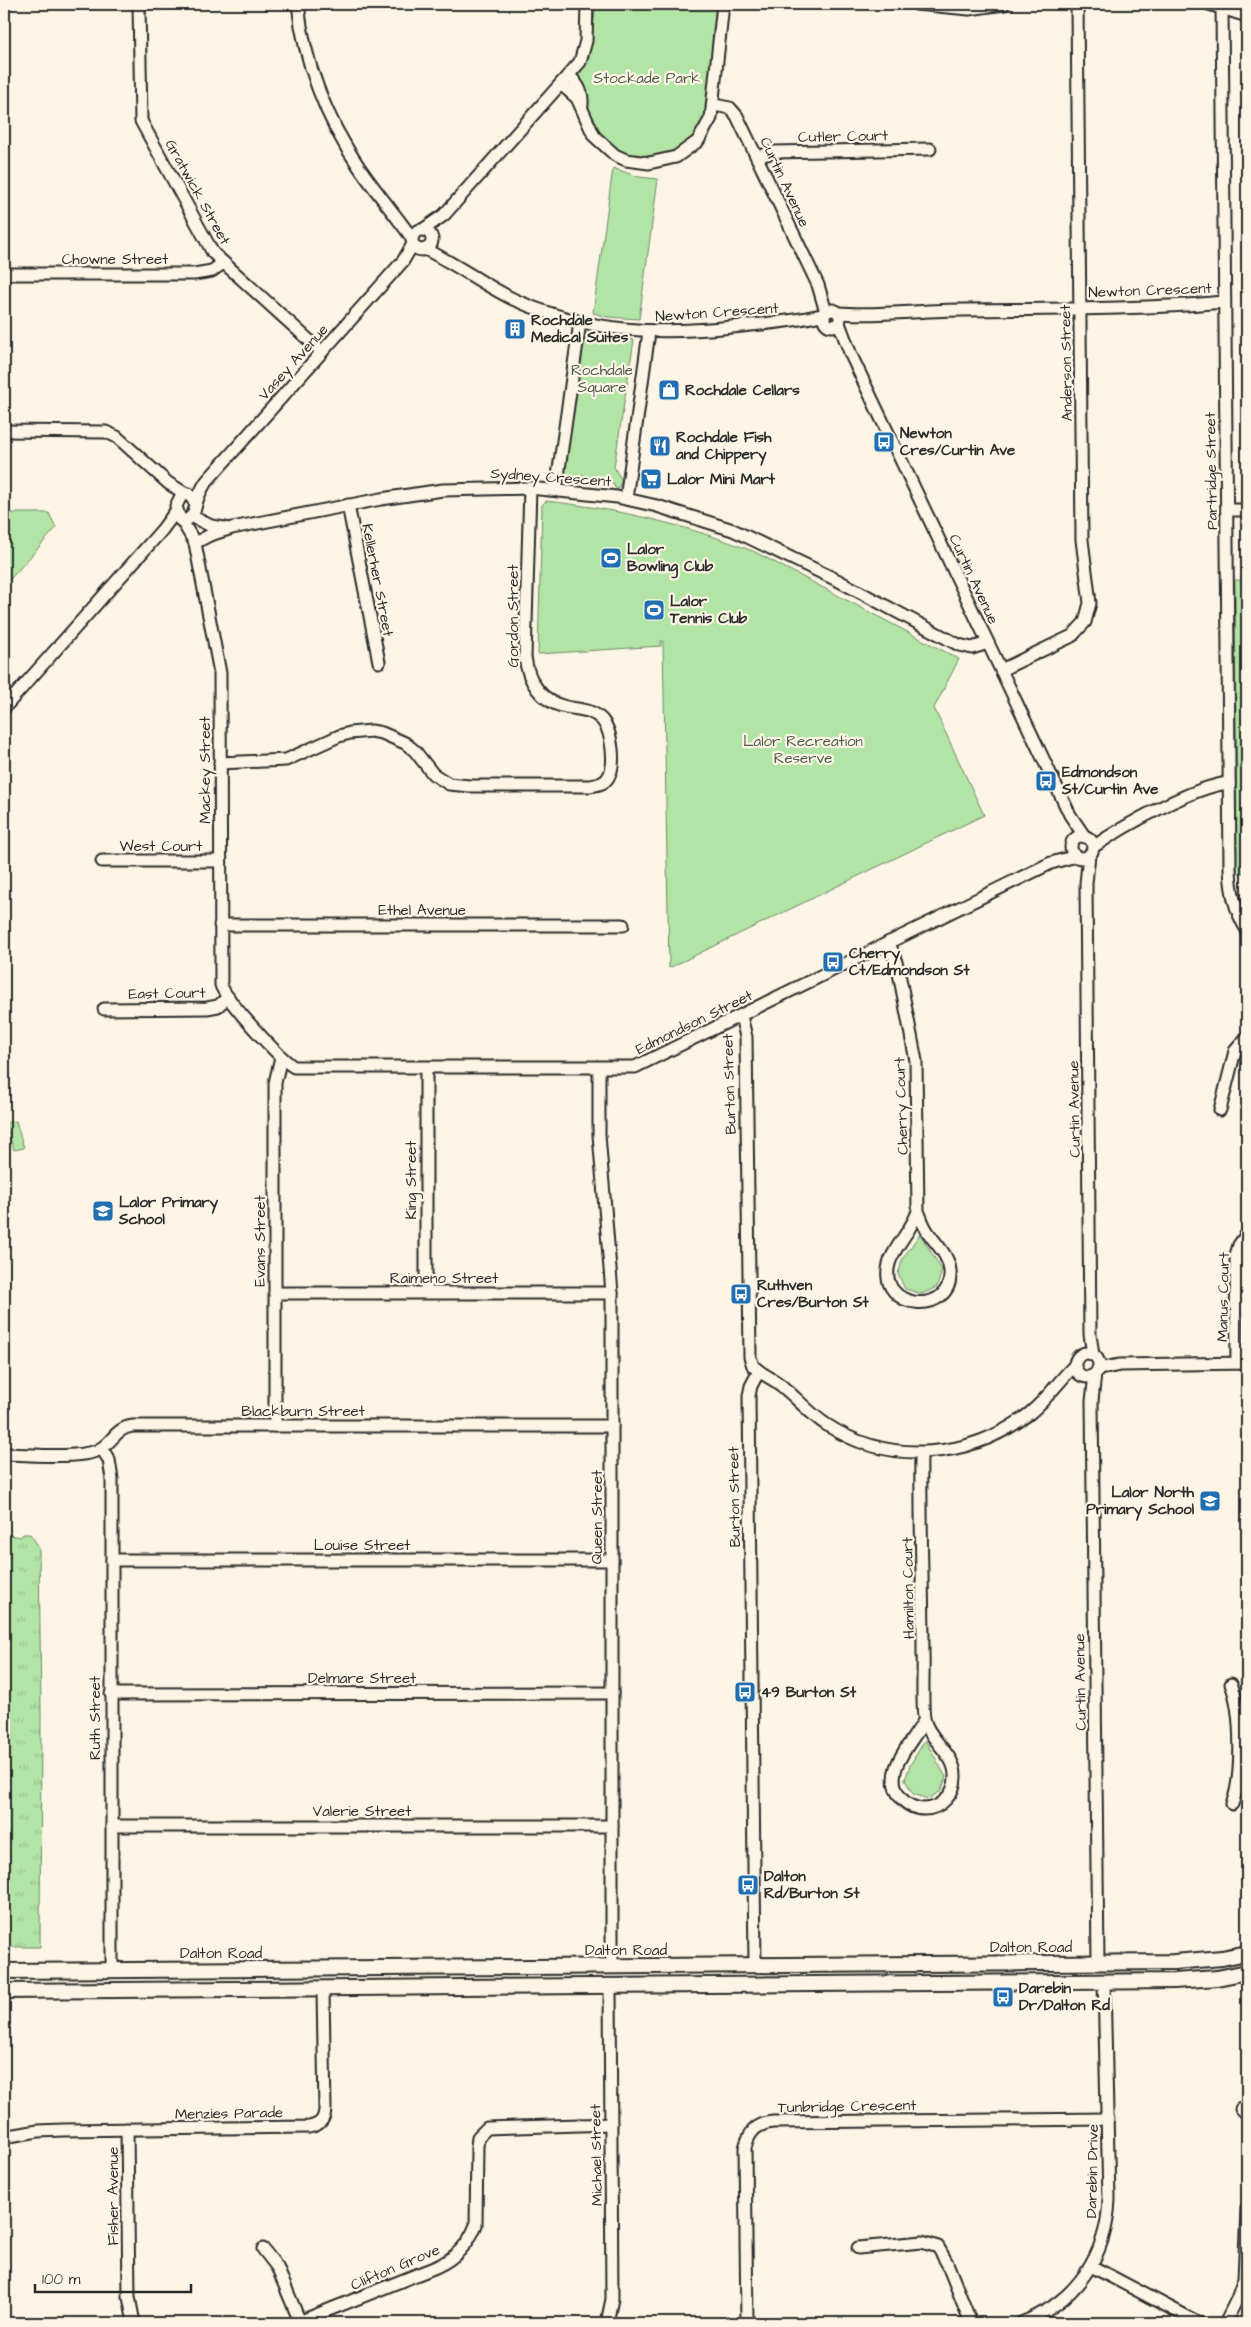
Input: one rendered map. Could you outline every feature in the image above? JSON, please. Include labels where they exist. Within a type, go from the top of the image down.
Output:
[{"type":"main road","name":"Dalton Road","points":[[4,1971],[1098,1962],[1202,1960],[1247,1952]]},
{"type":"main road","name":"Burton Street","points":[[755,1965],[755,1985]]},
{"type":"main road","name":"Ruth Street","points":[[112,1970],[112,1990]]},
{"type":"main road","points":[[4,1991],[323,1990],[1191,1981],[1247,1972]]},
{"type":"street","name":"Gratwick Street","points":[[140,4],[140,117],[208,245],[223,263],[322,352]]},
{"type":"street","name":"Newton Crescent","points":[[298,4],[309,60],[325,106],[358,166],[400,219],[446,259],[478,280],[514,299],[580,322],[650,332],[702,331],[934,310],[1162,307],[1224,302]]},
{"type":"street","points":[[565,80],[582,109],[591,131],[608,150],[626,160],[649,163],[666,160],[691,148],[707,127],[714,105],[723,4]]},
{"type":"street","points":[[916,4],[969,9],[1004,4]]},
{"type":"street","name":"Anderson Street","points":[[1001,670],[1072,636],[1086,622],[1090,609],[1082,540],[1077,4]]},
{"type":"street","points":[[1209,4],[1247,16]]},
{"type":"street","name":"Vasey Avenue","points":[[4,708],[181,507],[206,482],[565,80],[582,56],[589,7]]},
{"type":"street","name":"Partridge Street","points":[[1222,8],[1231,886],[1236,910],[1247,930]]},
{"type":"street","name":"Curtin Avenue","points":[[714,105],[726,106],[734,111],[757,157],[1070,815],[1082,847],[1086,883],[1090,1334],[1088,1366],[1092,1401],[1098,1962]]},
{"type":"street","name":"Cutler Court","points":[[757,157],[768,152],[930,149]]},
{"type":"street","name":"Chowne Street","points":[[4,274],[199,274],[212,271],[223,263]]},
{"type":"street","points":[[556,490],[580,322]]},
{"type":"street","points":[[626,499],[650,332]]},
{"type":"street","points":[[4,432],[106,432],[117,437],[168,483],[181,507],[190,518],[196,511],[181,507]]},
{"type":"street","name":"Vasey Avenue","points":[[196,511],[206,482]]},
{"type":"street","name":"Sydney Crescent","points":[[195,543],[210,535],[232,528],[348,505],[443,490],[530,488],[556,490],[626,499],[733,530],[840,581],[959,645],[972,648],[988,643]]},
{"type":"street","name":"Gordon Street","points":[[220,762],[286,760],[339,736],[360,731],[371,731],[382,732],[405,743],[415,751],[433,774],[449,784],[470,786],[590,786],[603,783],[611,773],[612,766],[610,737],[604,722],[591,712],[551,702],[536,688],[528,675],[525,657],[530,488]]},
{"type":"street","name":"Kellerher Street","points":[[348,505],[379,662]]},
{"type":"street","name":"Mackey Street","points":[[181,507],[195,543],[220,673],[220,980],[222,988],[228,997]]},
{"type":"street","points":[[1227,510],[1247,510]]},
{"type":"street","name":"Sydney Crescent","points":[[196,511],[211,526],[232,528]]},
{"type":"street","name":"Mackey Street","points":[[195,543],[196,511]]},
{"type":"street","name":"Edmondson Street","points":[[228,997],[281,1057],[290,1065],[298,1068],[600,1069],[635,1067],[1205,787],[1229,783]]},
{"type":"street","name":"West Court","points":[[102,861],[220,860]]},
{"type":"street","name":"Ethel Avenue","points":[[220,925],[623,925]]},
{"type":"street","name":"Cherry Court","points":[[889,942],[898,968],[916,1061],[918,1211],[914,1224],[891,1258],[888,1270],[891,1285],[897,1294],[904,1300],[920,1303],[937,1298],[944,1291],[951,1272],[945,1254],[926,1229],[918,1211]]},
{"type":"street","name":"East Court","points":[[104,1009],[207,1008],[218,1006],[228,997]]},
{"type":"street","name":"Burton Street","points":[[741,1016],[746,1037],[750,1357],[753,1366],[759,1371],[751,1386],[749,1396],[755,1965]]},
{"type":"street","points":[[1220,1110],[1234,1051],[1247,1037]]},
{"type":"street","name":"Evans Street","points":[[275,1426],[275,1083],[281,1057]]},
{"type":"street","name":"King Street","points":[[426,1068],[426,1292]]},
{"type":"street","name":"Queen Street","points":[[600,1069],[599,1135],[612,1293],[612,1966]]},
{"type":"street","name":"Manus Court","points":[[1242,1363],[1236,1255],[1239,1245],[1247,1234]]},
{"type":"street","name":"Raimeno Street","points":[[275,1293],[612,1293]]},
{"type":"street","points":[[759,1371],[786,1389],[815,1417],[843,1434],[882,1449],[921,1453],[952,1450],[990,1437],[1030,1413],[1058,1384],[1088,1366],[1242,1363]]},
{"type":"street","name":"Blackburn Street","points":[[102,1449],[118,1431],[128,1426],[612,1426]]},
{"type":"street","points":[[4,1454],[82,1454],[102,1449]]},
{"type":"street","name":"Ruth Street","points":[[102,1449],[109,1460],[112,1479],[112,1970]]},
{"type":"street","name":"Hamilton Court","points":[[921,1453],[924,1721]]},
{"type":"street","name":"Louise Street","points":[[112,1560],[612,1560]]},
{"type":"street","points":[[1231,1684],[1237,1701],[1243,1742],[1239,1778],[1232,1804]]},
{"type":"street","name":"Delmare Street","points":[[111,1694],[612,1693]]},
{"type":"street","points":[[924,1721],[950,1759],[956,1776],[953,1791],[949,1797],[937,1806],[924,1809],[910,1806],[899,1796],[896,1790],[894,1775],[899,1759],[924,1721]]},
{"type":"street","name":"Valerie Street","points":[[112,1826],[612,1826]]},
{"type":"street","name":"Darebin Drive","points":[[1021,2323],[1042,2314],[1075,2288],[1092,2266],[1102,2244],[1108,2217],[1108,2118],[1104,1982]]},
{"type":"street","name":"Michael Street","points":[[607,2323],[612,2300],[610,1986]]},
{"type":"street","name":"Menzies Parade","points":[[4,2136],[38,2131],[309,2127],[316,2125],[324,2116],[325,2110],[323,1990]]},
{"type":"street","name":"Tunbridge Crescent","points":[[747,2323],[745,2148],[750,2134],[759,2125],[773,2122],[1108,2118]]},
{"type":"street","name":"Clifton Grove","points":[[298,2323],[447,2262],[464,2247],[476,2225],[478,2137],[488,2128],[611,2124]]},
{"type":"street","name":"Fisher Avenue","points":[[127,2129],[129,2296],[134,2323]]},
{"type":"street","points":[[1225,2323],[1237,2299],[1244,2279],[1247,2208]]},
{"type":"street","points":[[858,2248],[922,2242],[938,2247],[971,2323]]},
{"type":"street","points":[[263,2249],[277,2267],[298,2323]]},
{"type":"street","points":[[1092,2266],[1199,2323]]},
{"type":"green space","name":"Stockade Park","points":[[596,4],[716,4],[707,112],[698,129],[686,142],[671,152],[654,157],[637,157],[620,153],[605,143],[593,127],[586,94],[577,76],[590,50]]},
{"type":"green space","points":[[613,168],[639,177],[658,179],[639,319],[608,317],[593,313]]},
{"type":"green space","name":"Rochdale Square","points":[[588,333],[634,340],[614,467],[622,481],[617,490],[610,480],[581,475],[577,486],[568,484],[564,473],[582,336]]},
{"type":"green space","name":"Lalor Recreation Reserve","points":[[546,501],[573,504],[652,519],[730,542],[755,552],[959,659],[934,708],[984,815],[669,968],[663,641],[661,641],[661,646],[538,654],[542,505]]},
{"type":"green space","points":[[4,513],[49,513],[56,528],[4,586]]},
{"type":"green space","points":[[1235,580],[1247,580],[1247,873],[1237,873]]},
{"type":"green space","points":[[16,1121],[24,1148],[14,1150],[5,1123]]},
{"type":"green space","points":[[920,1234],[942,1270],[937,1287],[922,1294],[905,1289],[898,1274],[903,1258]]},
{"type":"green space","points":[[4,1534],[21,1537],[23,1534],[30,1534],[39,1549],[41,1713],[40,1947],[4,1947]]},
{"type":"green space","points":[[925,1740],[946,1777],[941,1791],[928,1799],[913,1794],[905,1780],[910,1765]]},
{"type":"place","name":"Rochdale Medical Suites","points":[[515,329]]},
{"type":"place","name":"Rochdale Cellars","points":[[669,390]]},
{"type":"place","name":"Newton Cres/Curtin Ave","points":[[884,442]]},
{"type":"place","name":"Rochdale Fish and Chippery","points":[[660,446]]},
{"type":"place","name":"Lalor Mini Mart","points":[[651,479]]},
{"type":"place","name":"Lalor Bowling Club","points":[[611,558]]},
{"type":"place","name":"Lalor Tennis Club","points":[[654,610]]},
{"type":"place","name":"Edmondson St/Curtin Ave","points":[[1046,781]]},
{"type":"place","name":"Cherry Ct/Edmondson St","points":[[833,962]]},
{"type":"place","name":"Lalor Primary School","points":[[103,1211]]},
{"type":"place","name":"Ruthven Cres/Burton St","points":[[741,1294]]},
{"type":"place","name":"Lalor North Primary School","points":[[1210,1501]]},
{"type":"place","name":"49 Burton St","points":[[745,1692]]},
{"type":"place","name":"Dalton Rd/Burton St","points":[[748,1885]]},
{"type":"place","name":"Darebin Dr/Dalton Rd","points":[[1003,1997]]}]
